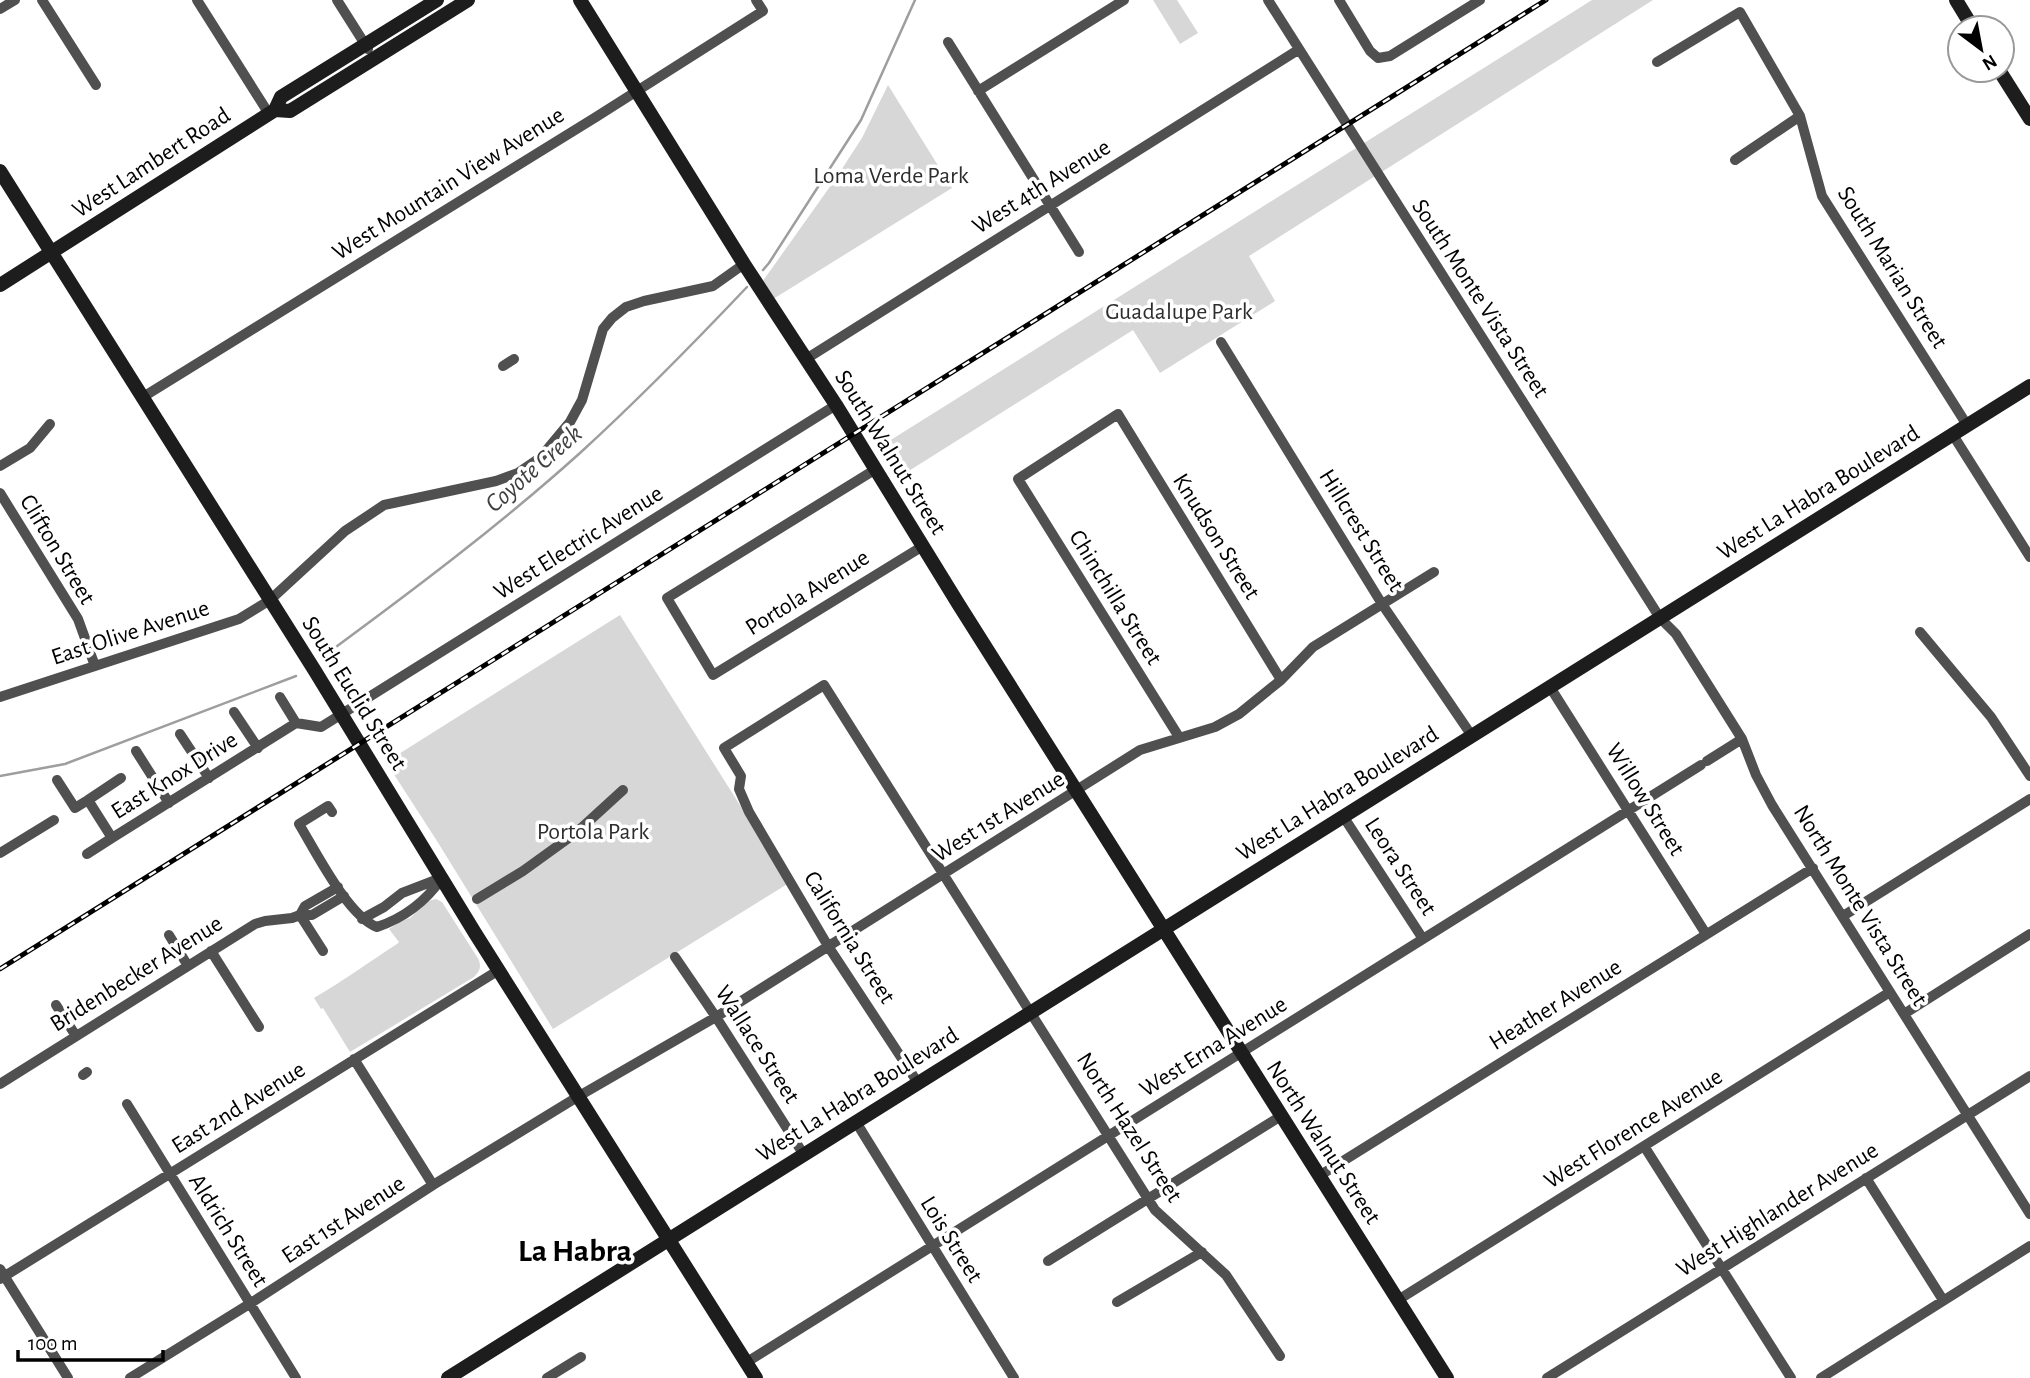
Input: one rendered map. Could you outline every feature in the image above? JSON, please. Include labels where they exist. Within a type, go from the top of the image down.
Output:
[{"type":"main road","name":"West Lambert Road","points":[[0,285],[272,112],[281,97],[437,0]]},
{"type":"main road","name":"West Lambert Road","points":[[272,112],[290,111],[468,0]]},
{"type":"main road","name":"South Walnut Street","points":[[580,0],[1163,930]]},
{"type":"main road","points":[[2009,84],[2028,112]]},
{"type":"main road","name":"South Euclid Street","points":[[0,171],[756,1378]]},
{"type":"main road","name":"West La Habra Boulevard","points":[[448,1378],[2030,386]]},
{"type":"main road","name":"North Walnut Street","points":[[1163,930],[1447,1378]]},
{"type":"street","points":[[0,9],[15,0]]},
{"type":"street","points":[[42,0],[96,85]]},
{"type":"street","points":[[197,0],[272,112]]},
{"type":"street","points":[[337,0],[374,59]]},
{"type":"street","name":"West Mountain View Avenue","points":[[143,397],[763,11],[756,0]]},
{"type":"street","points":[[978,91],[1124,0]]},
{"type":"street","name":"South Monte Vista Street","points":[[1268,0],[1660,618]]},
{"type":"street","points":[[1339,0],[1370,51],[1378,58],[1390,56],[1480,0]]},
{"type":"street","name":"South Marian Street","points":[[1657,62],[1740,12],[1800,116],[1822,196],[1967,425]]},
{"type":"street","points":[[948,42],[1079,252]]},
{"type":"street","name":"West 4th Avenue","points":[[806,359],[1298,50]]},
{"type":"street","points":[[1735,160],[1800,116]]},
{"type":"street","name":"East Olive Avenue","points":[[0,697],[239,619],[270,600],[345,531],[384,505],[496,481],[518,473],[540,458],[570,422],[582,400],[603,329],[612,318],[626,307],[644,301],[713,286],[744,264]]},
{"type":"street","name":"Hillcrest Street","points":[[1221,342],[1382,604],[1472,736]]},
{"type":"street","points":[[503,366],[514,359]]},
{"type":"street","name":"West Electric Avenue","points":[[342,715],[836,405]]},
{"type":"street","name":"Chinchilla Street","points":[[1118,414],[1018,480],[1179,737]]},
{"type":"street","name":"Knudson Street","points":[[1118,414],[1281,680]]},
{"type":"street","points":[[0,466],[30,448],[50,424]]},
{"type":"street","points":[[1953,435],[2030,557]]},
{"type":"street","name":"Portola Avenue","points":[[876,469],[667,598],[713,675],[923,546]]},
{"type":"street","name":"Clifton Street","points":[[0,493],[78,619],[95,666]]},
{"type":"street","name":"West 1st Avenue","points":[[579,1096],[716,1017],[1140,750],[1215,727],[1239,714],[1281,680],[1313,647],[1434,572]]},
{"type":"street","name":"North Monte Vista Street","points":[[1660,618],[1676,634],[1742,739],[1756,775],[2030,1214]]},
{"type":"street","points":[[1920,632],[1991,717],[2030,776]]},
{"type":"street","name":"California Street","points":[[863,745],[824,685],[724,748],[741,776],[739,789],[749,812],[828,946],[918,1083]]},
{"type":"street","name":"Willow Street","points":[[1550,687],[1706,934]]},
{"type":"street","points":[[280,697],[296,723],[321,727],[342,715]]},
{"type":"street","points":[[234,712],[258,748]]},
{"type":"street","name":"East Knox Drive","points":[[57,780],[75,808],[88,800],[111,838],[296,723]]},
{"type":"street","points":[[180,734],[209,778]]},
{"type":"street","name":"West Erna Avenue","points":[[747,1362],[1742,739]]},
{"type":"street","name":"North Hazel Street","points":[[863,745],[1155,1210],[1226,1275],[1280,1356]]},
{"type":"street","points":[[136,751],[169,803]]},
{"type":"street","points":[[88,800],[121,778]]},
{"type":"street","points":[[477,899],[523,871],[577,832],[623,790]]},
{"type":"street","points":[[1843,916],[2030,799]]},
{"type":"street","points":[[332,812],[328,806],[299,824],[338,887],[362,919],[377,927],[384,925],[409,912],[430,896],[442,878]]},
{"type":"street","name":"Leora Street","points":[[1343,816],[1423,939]]},
{"type":"street","points":[[0,853],[54,820]]},
{"type":"street","points":[[87,854],[111,838]]},
{"type":"street","name":"Heather Avenue","points":[[1319,1177],[1813,868]]},
{"type":"street","points":[[362,919],[384,907],[402,892],[442,878]]},
{"type":"street","name":"Bridenbecker Avenue","points":[[300,915],[305,906],[338,887]]},
{"type":"street","name":"Bridenbecker Avenue","points":[[0,1084],[254,924],[312,915],[344,896]]},
{"type":"street","points":[[300,915],[323,951]]},
{"type":"street","points":[[1904,1014],[2030,934]]},
{"type":"street","points":[[169,935],[188,966]]},
{"type":"street","points":[[211,951],[259,1027]]},
{"type":"street","name":"Wallace Street","points":[[675,957],[804,1154]]},
{"type":"street","name":"East 2nd Avenue","points":[[2,1275],[169,1175],[499,970]]},
{"type":"street","name":"West Florence Avenue","points":[[1398,1300],[1890,992]]},
{"type":"street","points":[[56,1005],[76,1036]]},
{"type":"street","points":[[354,1059],[433,1185]]},
{"type":"street","name":"West Highlander Avenue","points":[[1547,1378],[2030,1076]]},
{"type":"street","name":"East 1st Avenue","points":[[130,1378],[433,1185],[579,1096]]},
{"type":"street","name":"Aldrich Street","points":[[127,1104],[296,1378]]},
{"type":"street","points":[[1048,1261],[1281,1116]]},
{"type":"street","name":"Lois Street","points":[[856,1122],[1014,1378]]},
{"type":"street","points":[[1644,1146],[1791,1378]]},
{"type":"street","points":[[1867,1178],[1943,1300]]},
{"type":"street","points":[[1821,1378],[2030,1245]]},
{"type":"street","points":[[1117,1302],[1202,1252]]},
{"type":"street","points":[[2,1275],[68,1378]]},
{"type":"street","points":[[551,1377],[580,1357]]},
{"type":"green space","points":[[1153,0],[1177,0],[1198,33],[1180,44]]},
{"type":"green space","name":"Guadalupe Park","points":[[1592,0],[1653,0],[1249,256],[1275,301],[1160,373],[1133,330],[896,479],[878,448]]},
{"type":"green space","name":"Loma Verde Park","points":[[888,85],[952,188],[770,301],[760,285],[862,138]]},
{"type":"green space","name":"Portola Park","points":[[620,615],[789,883],[553,1029],[386,762]]},
{"type":"green space","points":[[436,899],[442,902],[479,960],[479,971],[474,977],[350,1052],[314,998],[397,944],[399,942],[389,929],[410,918],[428,901]]},
{"type":"waterway","name":"Coyote Creek","points":[[763,270],[861,120],[915,0]]},
{"type":"waterway","name":"Coyote Creek","points":[[325,655],[455,557],[550,480],[686,351],[747,287]]},
{"type":"waterway","name":"Coyote Creek","points":[[0,776],[65,764],[296,676]]},
{"type":"railway","points":[[0,969],[1546,0]]},
{"type":"district","name":"La Habra","points":[[575,1250]]}]
